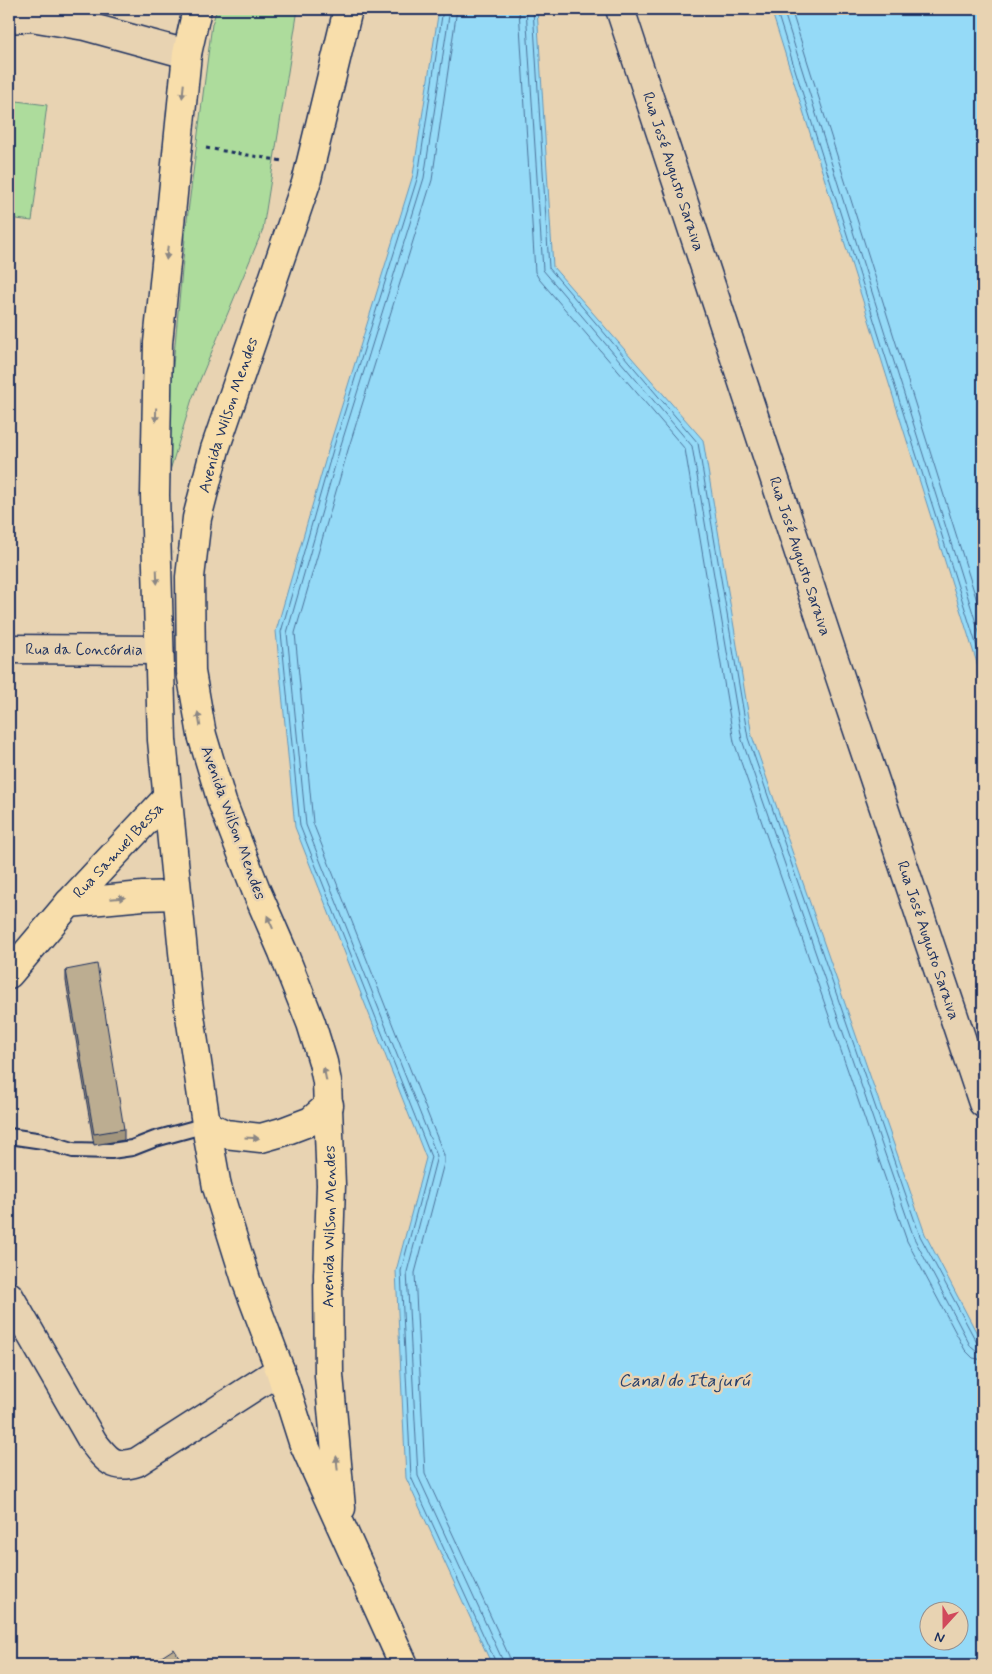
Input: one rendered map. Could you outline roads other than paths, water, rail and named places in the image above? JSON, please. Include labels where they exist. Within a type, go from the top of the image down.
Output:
[{"type":"main road","name":"Avenida Wilson Mendes","points":[[197,9],[187,54],[158,343],[155,495],[162,740],[188,1002],[206,1125],[218,1187],[246,1280],[280,1370],[303,1442],[404,1665]]},
{"type":"main road","name":"Avenida Wilson Mendes","points":[[343,1529],[329,1375],[328,1275],[331,1185],[327,1082],[311,1023],[222,802],[202,735],[191,672],[190,577],[196,518],[215,449],[310,165],[348,10]]},
{"type":"main road","name":"Rua Samuel Bessa","points":[[9,974],[69,903],[168,798]]},
{"type":"main road","name":"Rua Samuel Bessa","points":[[69,903],[177,895]]},
{"type":"main road","points":[[206,1125],[225,1134],[261,1138],[312,1121],[328,1104]]},
{"type":"street","name":"Rua José Augusto Saraiva","points":[[620,9],[831,650],[983,1103]]},
{"type":"street","points":[[9,18],[31,17],[85,26],[187,54]]},
{"type":"street","name":"Rua da Concórdia","points":[[9,649],[159,650]]},
{"type":"street","points":[[9,1296],[93,1442],[108,1461],[120,1465],[137,1462],[280,1370]]},
{"type":"lane","points":[[9,1136],[43,1141],[73,1150],[111,1151],[132,1148],[155,1139],[206,1125]]},
{"type":"water","name":"Canal do Itajurú","points":[[439,9],[537,9],[553,267],[703,440],[752,736],[925,1234],[983,1345],[983,1665],[492,1665],[406,1478],[396,1271],[426,1158],[295,827],[276,631],[330,444],[413,175]]},
{"type":"water","points":[[771,9],[983,9],[983,682]]}]
